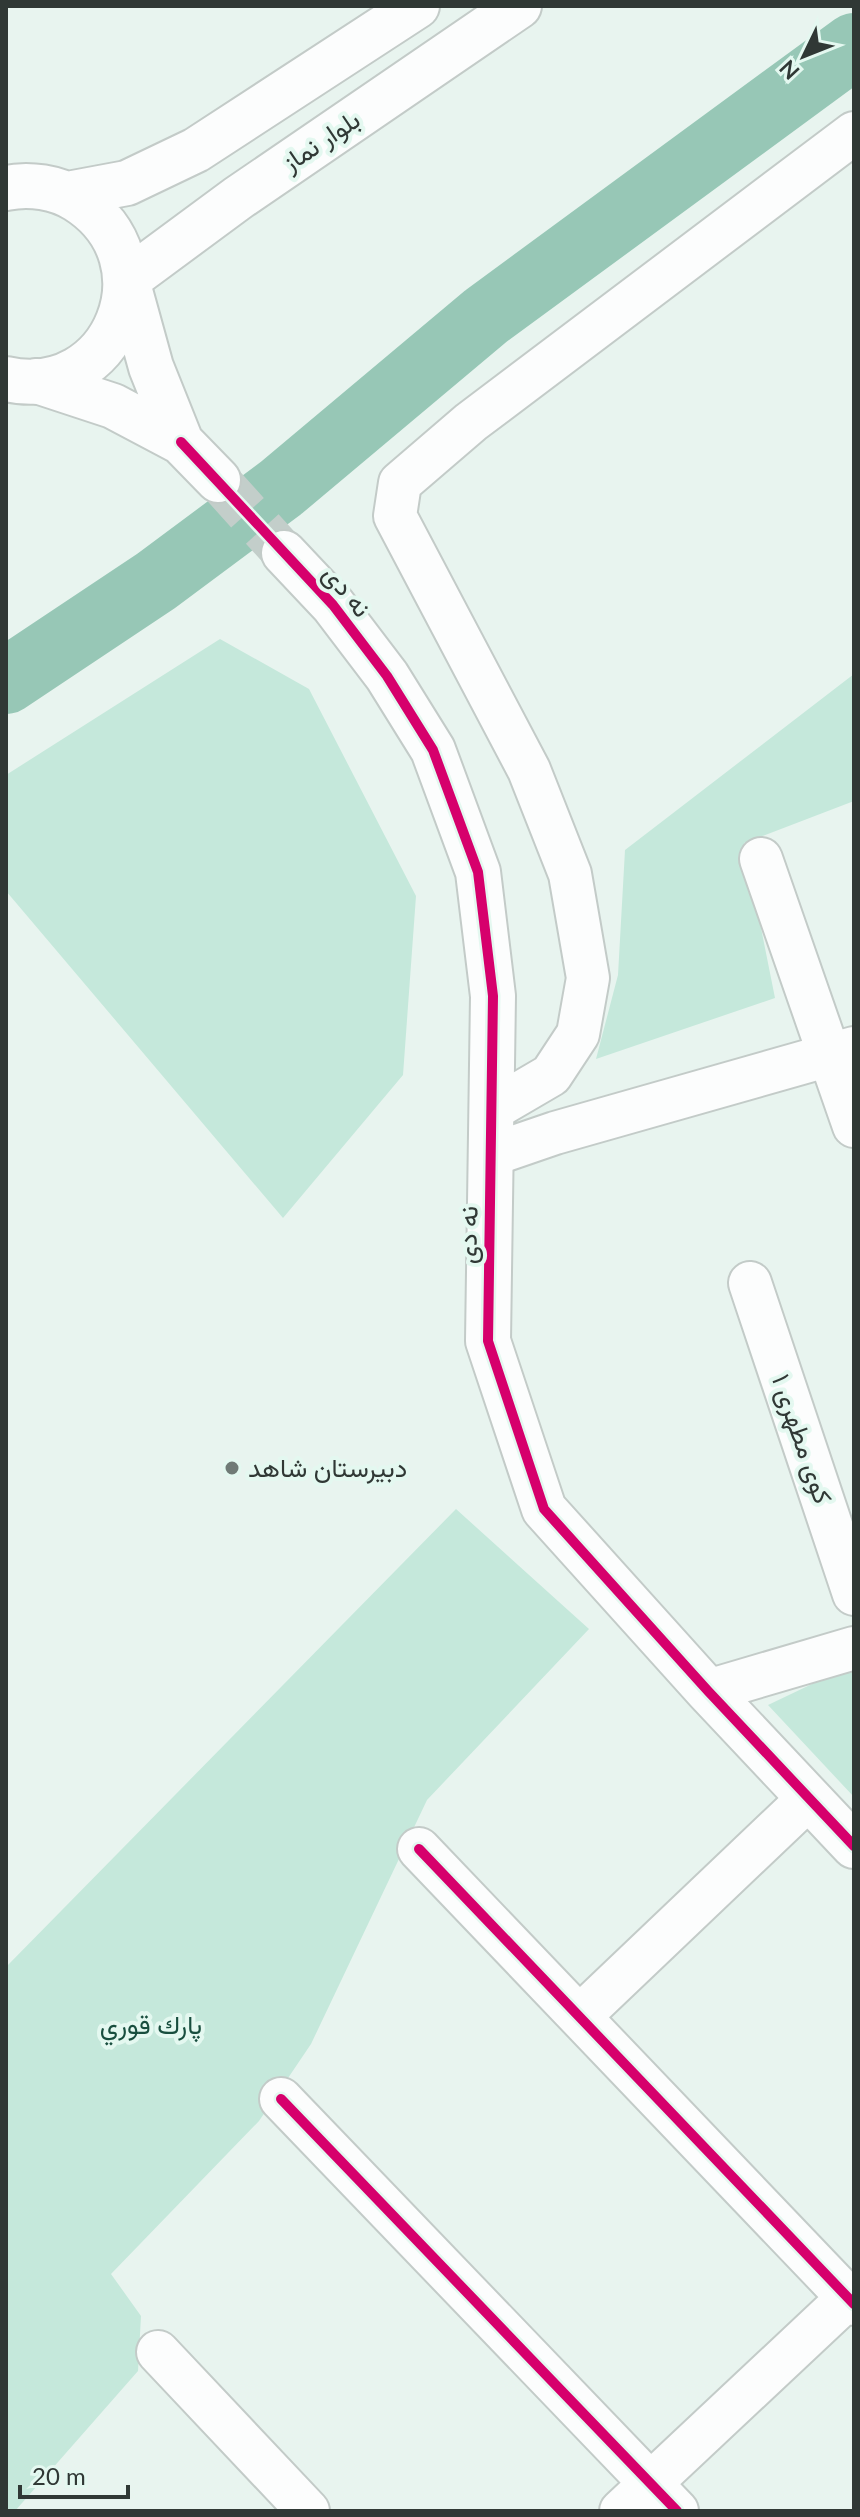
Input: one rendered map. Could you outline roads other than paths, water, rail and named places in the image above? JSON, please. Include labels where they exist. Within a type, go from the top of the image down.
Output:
[{"type":"street","points":[[68,194],[127,183],[196,150],[417,6]]},
{"type":"street","name":"بلوار نماز","points":[[127,280],[238,198],[519,6]]},
{"type":"street","points":[[491,1110],[551,1075],[578,1034],[588,978],[570,874],[529,770],[395,516],[400,483],[471,422],[854,133]]},
{"type":"street","points":[[6,188],[39,186],[68,194],[91,208],[108,227],[121,250],[151,367],[181,442]]},
{"type":"street","points":[[22,380],[66,374],[92,359],[111,337],[123,310],[127,280]]},
{"type":"street","points":[[22,380],[113,406],[181,442],[218,480]]},
{"type":"street","name":"نه دی","points":[[284,553],[333,605],[387,676],[433,750],[478,872],[493,996],[488,1341],[544,1509],[708,1691],[854,1846]]},
{"type":"street","points":[[761,859],[841,1052],[854,1126]]},
{"type":"street","points":[[491,1155],[555,1133],[841,1052]]},
{"type":"street","name":"کوی مطهری ۱","points":[[750,1283],[854,1594]]},
{"type":"street","points":[[708,1691],[854,1648]]},
{"type":"street","points":[[580,2016],[809,1798]]},
{"type":"street","points":[[281,2099],[650,2502],[851,2301],[419,1849]]},
{"type":"street","points":[[158,2352],[308,2511]]},
{"type":"waterway","points":[[6,681],[156,581],[281,488],[486,316],[854,46]]},
{"type":"tunnel","points":[[218,480],[284,553]]},
{"type":"place","name":"دبیرستان شاهد","points":[[232,1468]]},
{"type":"park label","name":"پارك قوري","points":[[151,2025]]}]
